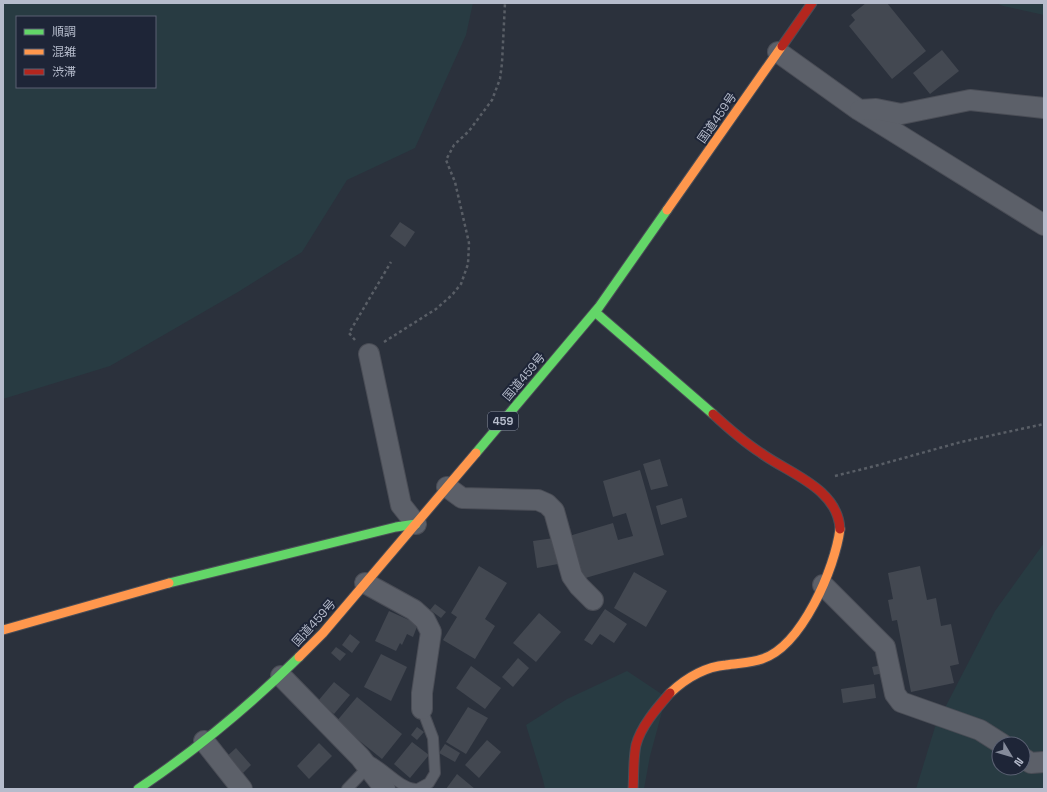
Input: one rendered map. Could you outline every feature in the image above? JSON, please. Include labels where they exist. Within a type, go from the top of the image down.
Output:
[{"type":"main road","name":"国道459号","points":[[138,789],[204,742],[281,676],[323,633],[595,312],[812,3]]},
{"type":"main road","points":[[595,312],[761,454],[811,482],[828,500],[836,512],[840,528],[836,554],[823,585],[798,629],[776,653],[767,658],[743,664],[719,666],[704,670],[691,676],[673,690],[661,702],[641,732],[636,746],[633,789]]},
{"type":"main road","points":[[3,630],[167,584],[396,527],[416,524]]},
{"type":"street","points":[[778,52],[859,110],[1044,225]]},
{"type":"street","points":[[859,110],[876,109],[900,114],[970,100],[1044,108]]},
{"type":"street","points":[[369,354],[400,505],[416,524]]},
{"type":"street","points":[[447,487],[462,498],[538,500],[547,504],[554,511],[572,576],[578,586],[593,600]]},
{"type":"street","points":[[365,583],[414,610],[425,620],[431,632],[422,693],[422,709]]},
{"type":"street","points":[[823,585],[885,647],[895,694],[901,702],[980,730],[991,737]]},
{"type":"street","points":[[281,676],[364,762],[385,789]]},
{"type":"street","points":[[204,742],[242,789]]},
{"type":"street","points":[[1031,763],[1044,762]]},
{"type":"lane","points":[[347,789],[364,762],[380,767],[408,788],[417,789],[429,783],[435,773],[433,738],[422,709]]},
{"type":"path","points":[[391,262],[349,333],[369,354],[378,345],[436,309],[452,295],[461,284],[468,264],[469,243],[455,182],[446,160],[454,145],[469,131],[492,100],[500,79],[505,3]]},
{"type":"path","points":[[811,482],[961,442],[1044,424]]},
{"type":"shaded area","points":[[3,3],[473,3],[466,35],[415,148],[347,180],[302,252],[238,292],[110,366],[3,399]]},
{"type":"shaded area","points":[[996,3],[1044,3],[1044,15],[1003,6]]},
{"type":"shaded area","points":[[1044,543],[1044,789],[916,789],[935,727],[995,611]]},
{"type":"shaded area","points":[[627,671],[666,697],[650,756],[644,789],[545,789],[526,725],[567,699]]},
{"type":"building","points":[[866,3],[887,3],[926,51],[892,79],[849,26],[855,20],[851,15]]},
{"type":"building","points":[[942,50],[959,71],[930,94],[913,73]]},
{"type":"building","points":[[400,222],[415,232],[405,247],[390,236]]},
{"type":"building","points":[[660,459],[668,486],[651,490],[643,464]]},
{"type":"building","points":[[640,470],[664,555],[582,579],[569,536],[613,523],[618,540],[633,536],[626,513],[613,517],[603,481]]},
{"type":"building","points":[[682,498],[687,517],[661,525],[656,506]]},
{"type":"building","points":[[554,538],[558,564],[537,568],[533,541]]},
{"type":"building","points":[[479,566],[507,583],[485,619],[495,626],[475,659],[443,640],[457,617],[451,613]]},
{"type":"building","points":[[920,566],[927,600],[936,598],[941,626],[951,624],[959,664],[950,666],[954,683],[911,692],[897,620],[892,621],[888,600],[893,599],[888,573]]},
{"type":"building","points":[[634,572],[667,591],[646,627],[614,608]]},
{"type":"building","points":[[435,604],[446,612],[441,618],[430,610]]},
{"type":"building","points":[[605,609],[627,624],[614,643],[600,634],[592,645],[584,640]]},
{"type":"building","points":[[389,611],[418,624],[413,637],[407,634],[402,645],[400,643],[396,651],[375,641]]},
{"type":"building","points":[[539,613],[561,632],[536,662],[513,643]]},
{"type":"building","points":[[350,634],[360,642],[352,653],[342,645]]},
{"type":"building","points":[[336,647],[346,654],[340,661],[331,653]]},
{"type":"building","points":[[381,654],[407,667],[391,701],[364,687]]},
{"type":"building","points":[[518,658],[529,668],[513,687],[502,677]]},
{"type":"building","points":[[882,665],[884,673],[874,675],[872,667]]},
{"type":"building","points":[[471,666],[501,688],[485,709],[456,688]]},
{"type":"building","points":[[334,682],[350,695],[334,714],[318,701]]},
{"type":"building","points":[[874,684],[876,698],[843,703],[841,689]]},
{"type":"building","points":[[357,697],[402,734],[382,759],[336,722]]},
{"type":"building","points":[[468,707],[488,718],[466,754],[446,742]]},
{"type":"building","points":[[417,727],[424,732],[417,740],[411,735]]},
{"type":"building","points":[[487,740],[501,752],[479,778],[465,765]]},
{"type":"building","points":[[412,742],[429,755],[410,778],[394,764]]},
{"type":"building","points":[[319,743],[332,756],[309,779],[297,766]]},
{"type":"building","points":[[445,744],[460,753],[455,762],[439,753]]},
{"type":"building","points":[[236,748],[251,765],[240,776],[225,758]]},
{"type":"building","points":[[457,774],[475,789],[446,789]]},
{"type":"traffic: fast","points":[[476,453],[599,307],[667,210]]},
{"type":"traffic: fast","points":[[595,312],[713,414]]},
{"type":"traffic: fast","points":[[169,583],[396,527],[416,524]]},
{"type":"traffic: fast","points":[[138,789],[181,759],[222,727],[299,657]]},
{"type":"traffic: slow","points":[[667,210],[782,46]]},
{"type":"traffic: slow","points":[[299,657],[323,633],[476,453]]},
{"type":"traffic: slow","points":[[670,693],[689,678],[710,668],[762,659],[777,651],[790,639],[803,622],[824,584],[837,545],[840,529]]},
{"type":"traffic: slow","points":[[3,630],[169,583]]},
{"type":"traffic: jam","points":[[782,46],[812,3]]},
{"type":"traffic: jam","points":[[713,414],[736,435],[755,449],[810,483],[821,492],[831,503],[837,515],[840,529]]},
{"type":"traffic: jam","points":[[633,789],[634,756],[638,738],[650,718],[670,693]]}]
